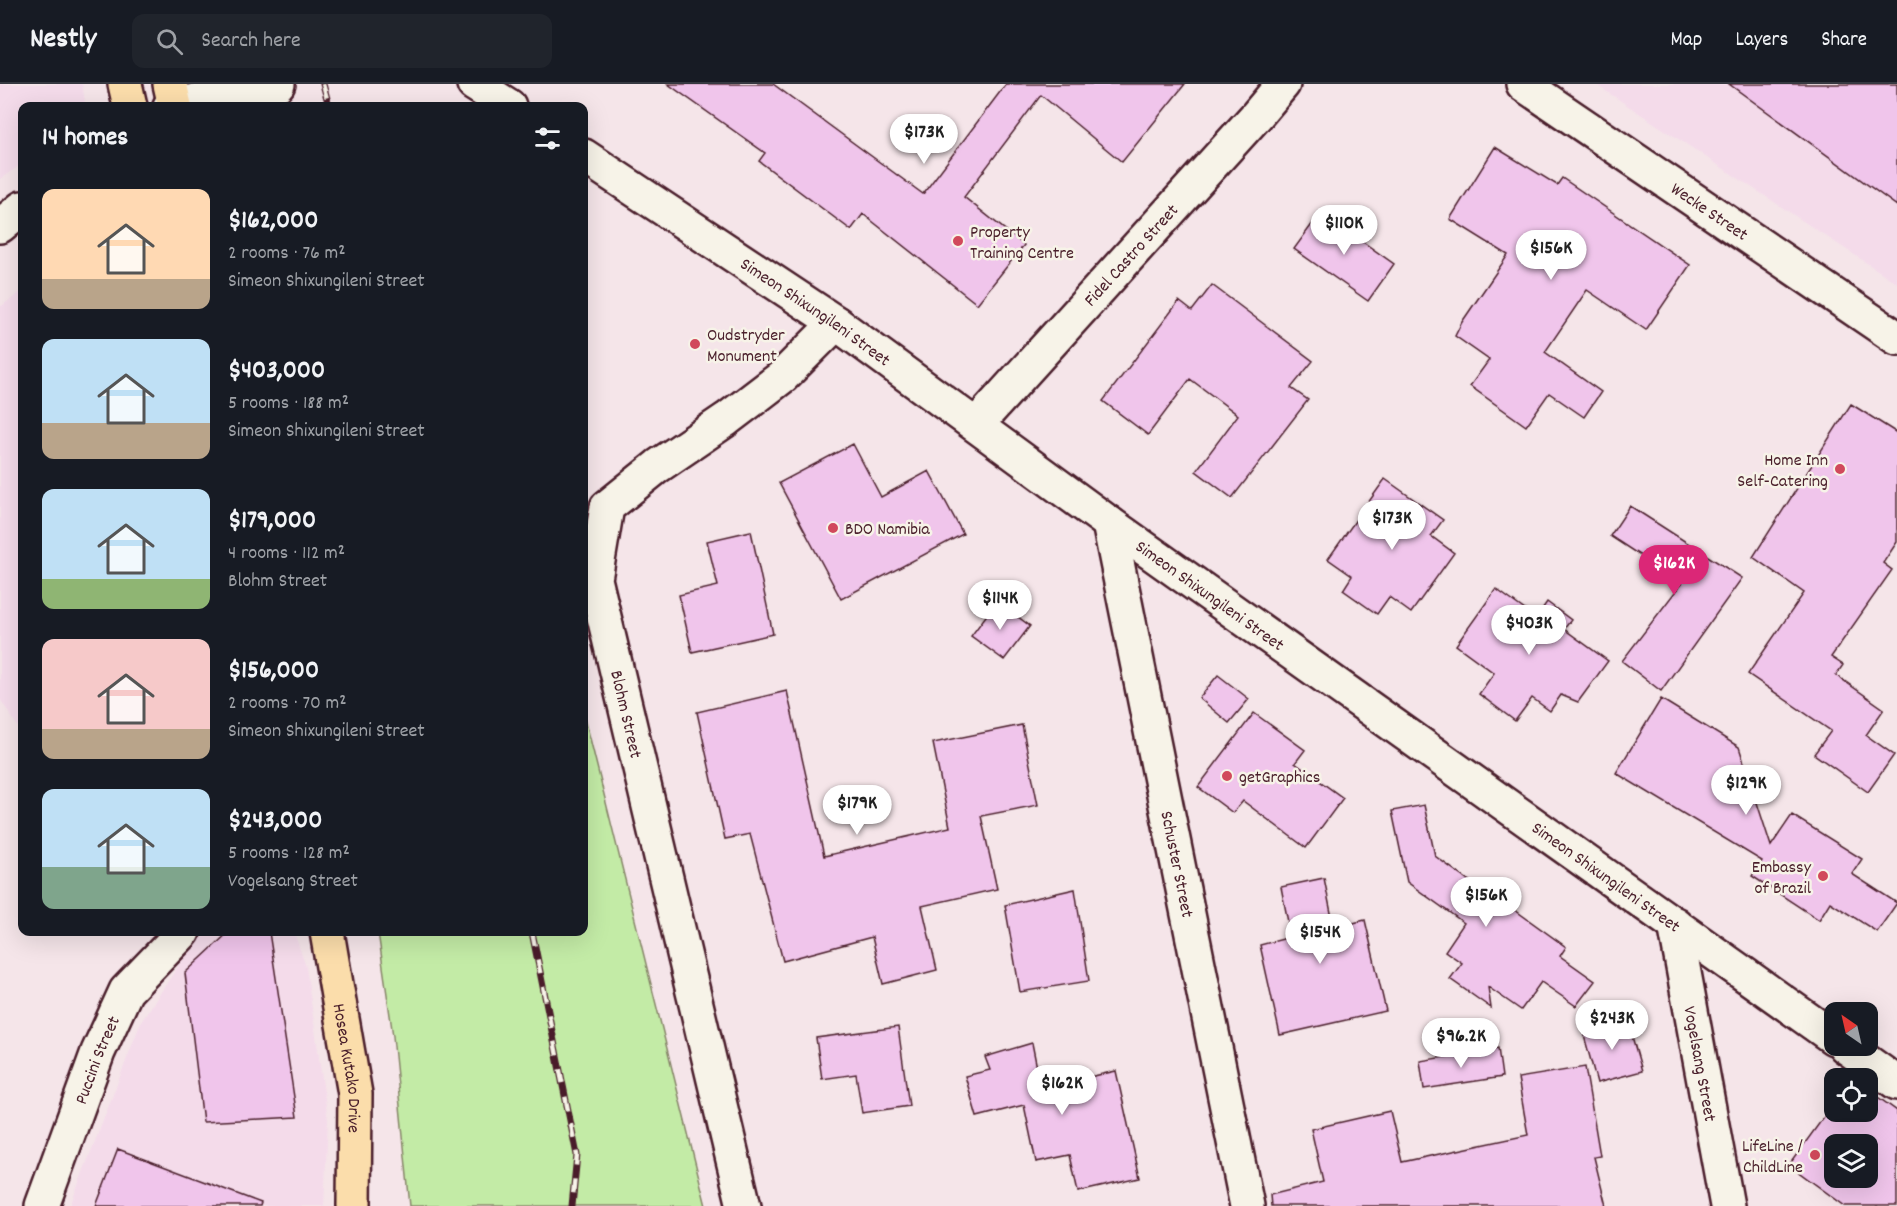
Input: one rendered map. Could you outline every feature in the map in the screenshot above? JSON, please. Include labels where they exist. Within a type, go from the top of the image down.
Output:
[{"type":"main road","points":[[125,84],[129,102]]},
{"type":"main road","name":"Hosea Kutako Drive","points":[[328,936],[355,1094],[354,1206]]},
{"type":"street","points":[[173,100],[278,84]]},
{"type":"street","points":[[474,84],[503,102]]},
{"type":"street","name":"Fidel Castro Street","points":[[975,425],[1250,124],[1283,84]]},
{"type":"street","name":"Wecke Street","points":[[1523,84],[1897,338]]},
{"type":"street","name":"Simeon Shixungileni Street","points":[[588,159],[836,323],[1109,523],[1824,1031]]},
{"type":"street","points":[[0,226],[18,211]]},
{"type":"street","name":"Blohm Street","points":[[744,1206],[595,579],[607,507],[658,466],[727,419],[782,377],[836,323]]},
{"type":"street","name":"Schuster Street","points":[[1109,523],[1247,1206]]},
{"type":"street","name":"Vogelsang Street","points":[[1675,924],[1727,1206]]},
{"type":"street","name":"Puccini Street","points":[[42,1206],[98,1052],[126,991],[179,936]]},
{"type":"street","points":[[1859,1056],[1897,1083]]},
{"type":"shaded area","points":[[0,84],[82,84],[84,102],[18,102],[18,167],[0,179]]},
{"type":"shaded area","points":[[1595,84],[1897,84],[1897,283]]},
{"type":"shaded area","points":[[18,294],[18,727],[0,699],[0,307]]},
{"type":"shaded area","points":[[204,936],[295,936],[306,967],[328,1120],[324,1206],[70,1206],[141,1022],[191,947]]},
{"type":"green space","points":[[588,730],[706,1206],[410,1206],[393,1036],[379,936],[588,936]]},
{"type":"building","points":[[668,84],[773,84],[923,194],[1006,84],[1185,84],[1122,162],[1041,95],[964,197],[1024,245],[977,304],[863,214],[851,230],[759,161],[765,153]]},
{"type":"building","points":[[1729,84],[1897,84],[1897,206]]},
{"type":"building","points":[[1495,147],[1557,185],[1562,178],[1690,265],[1646,330],[1587,290],[1545,352],[1601,392],[1584,417],[1549,393],[1526,426],[1470,386],[1489,360],[1455,336],[1462,322],[1508,255],[1450,219]]},
{"type":"building","points":[[1321,212],[1394,264],[1368,301],[1294,249]]},
{"type":"building","points":[[1212,285],[1313,361],[1291,388],[1308,400],[1232,498],[1196,471],[1238,415],[1190,379],[1148,435],[1103,401],[1179,301],[1192,311]]},
{"type":"building","points":[[1851,404],[1897,433],[1897,542],[1883,563],[1892,570],[1831,657],[1843,665],[1836,675],[1884,709],[1866,735],[1894,755],[1868,792],[1814,754],[1831,731],[1748,674],[1804,593],[1753,557]]},
{"type":"building","points":[[853,444],[881,497],[929,471],[963,534],[841,599],[779,483]]},
{"type":"building","points":[[1385,479],[1443,520],[1431,536],[1454,553],[1411,613],[1389,597],[1377,614],[1343,590],[1352,576],[1328,559]]},
{"type":"building","points":[[1630,506],[1742,578],[1661,691],[1622,661],[1682,583],[1610,536]]},
{"type":"building","points":[[751,531],[773,634],[692,652],[679,595],[718,586],[707,541]]},
{"type":"building","points":[[1496,589],[1536,618],[1547,602],[1571,620],[1564,629],[1608,661],[1578,702],[1561,695],[1550,711],[1532,698],[1515,721],[1479,694],[1494,673],[1456,645]]},
{"type":"building","points":[[997,601],[1030,626],[1004,660],[971,636]]},
{"type":"building","points":[[1218,675],[1249,699],[1229,723],[1199,698]]},
{"type":"building","points":[[787,691],[824,856],[950,827],[933,743],[1022,725],[1038,805],[981,816],[997,889],[922,906],[937,970],[883,984],[872,937],[783,961],[750,834],[725,839],[697,712]]},
{"type":"building","points":[[1661,699],[1739,747],[1771,846],[1792,815],[1862,859],[1852,874],[1897,903],[1877,932],[1830,902],[1819,920],[1752,876],[1762,861],[1616,773]]},
{"type":"building","points":[[1254,713],[1305,750],[1295,763],[1343,798],[1306,848],[1243,801],[1233,813],[1198,787]]},
{"type":"building","points":[[1424,805],[1435,856],[1566,947],[1560,956],[1595,981],[1576,1006],[1541,982],[1521,1010],[1488,987],[1491,1008],[1450,979],[1462,963],[1445,951],[1464,923],[1407,882],[1392,811]]},
{"type":"building","points":[[1324,878],[1334,928],[1365,920],[1386,1011],[1280,1035],[1260,945],[1291,937],[1281,887]]},
{"type":"building","points":[[1075,889],[1089,981],[1020,992],[1005,905]]},
{"type":"building","points":[[225,936],[270,936],[297,1117],[203,1122],[185,973]]},
{"type":"building","points":[[1627,1019],[1642,1071],[1597,1083],[1583,1032]]},
{"type":"building","points":[[898,1027],[909,1106],[862,1113],[856,1074],[822,1079],[816,1038]]},
{"type":"building","points":[[1032,1043],[1041,1088],[1116,1071],[1140,1178],[1078,1192],[1070,1155],[1036,1162],[1024,1105],[977,1117],[965,1076],[990,1070],[985,1057]]},
{"type":"building","points":[[1498,1048],[1502,1077],[1424,1089],[1420,1061]]},
{"type":"building","points":[[1585,1067],[1600,1156],[1594,1157],[1606,1206],[1271,1206],[1270,1195],[1323,1182],[1311,1129],[1390,1111],[1402,1162],[1528,1135],[1518,1078]]},
{"type":"building","name":"LifeLine / ChildLine","points":[[1878,1097],[1897,1111],[1897,1206],[1845,1206],[1789,1165],[1824,1117],[1824,1122],[1878,1122]]},
{"type":"building","points":[[118,1149],[261,1203],[260,1206],[96,1206]]},
{"type":"railway","points":[[323,84],[328,102]]},
{"type":"railway","points":[[533,936],[577,1155],[572,1206]]},
{"type":"place","name":"Property Training Centre","points":[[958,241]]},
{"type":"place","name":"Oudstryder Monument","points":[[695,344]]},
{"type":"place","name":"Home Inn Self-Catering","points":[[1840,469]]},
{"type":"place","name":"BDO Namibia","points":[[833,528]]},
{"type":"place","name":"getGraphics","points":[[1227,776]]},
{"type":"place","name":"Embassy of Brazil","points":[[1823,876]]},
{"type":"place","name":"LifeLine / ChildLine","points":[[1815,1155]]}]
